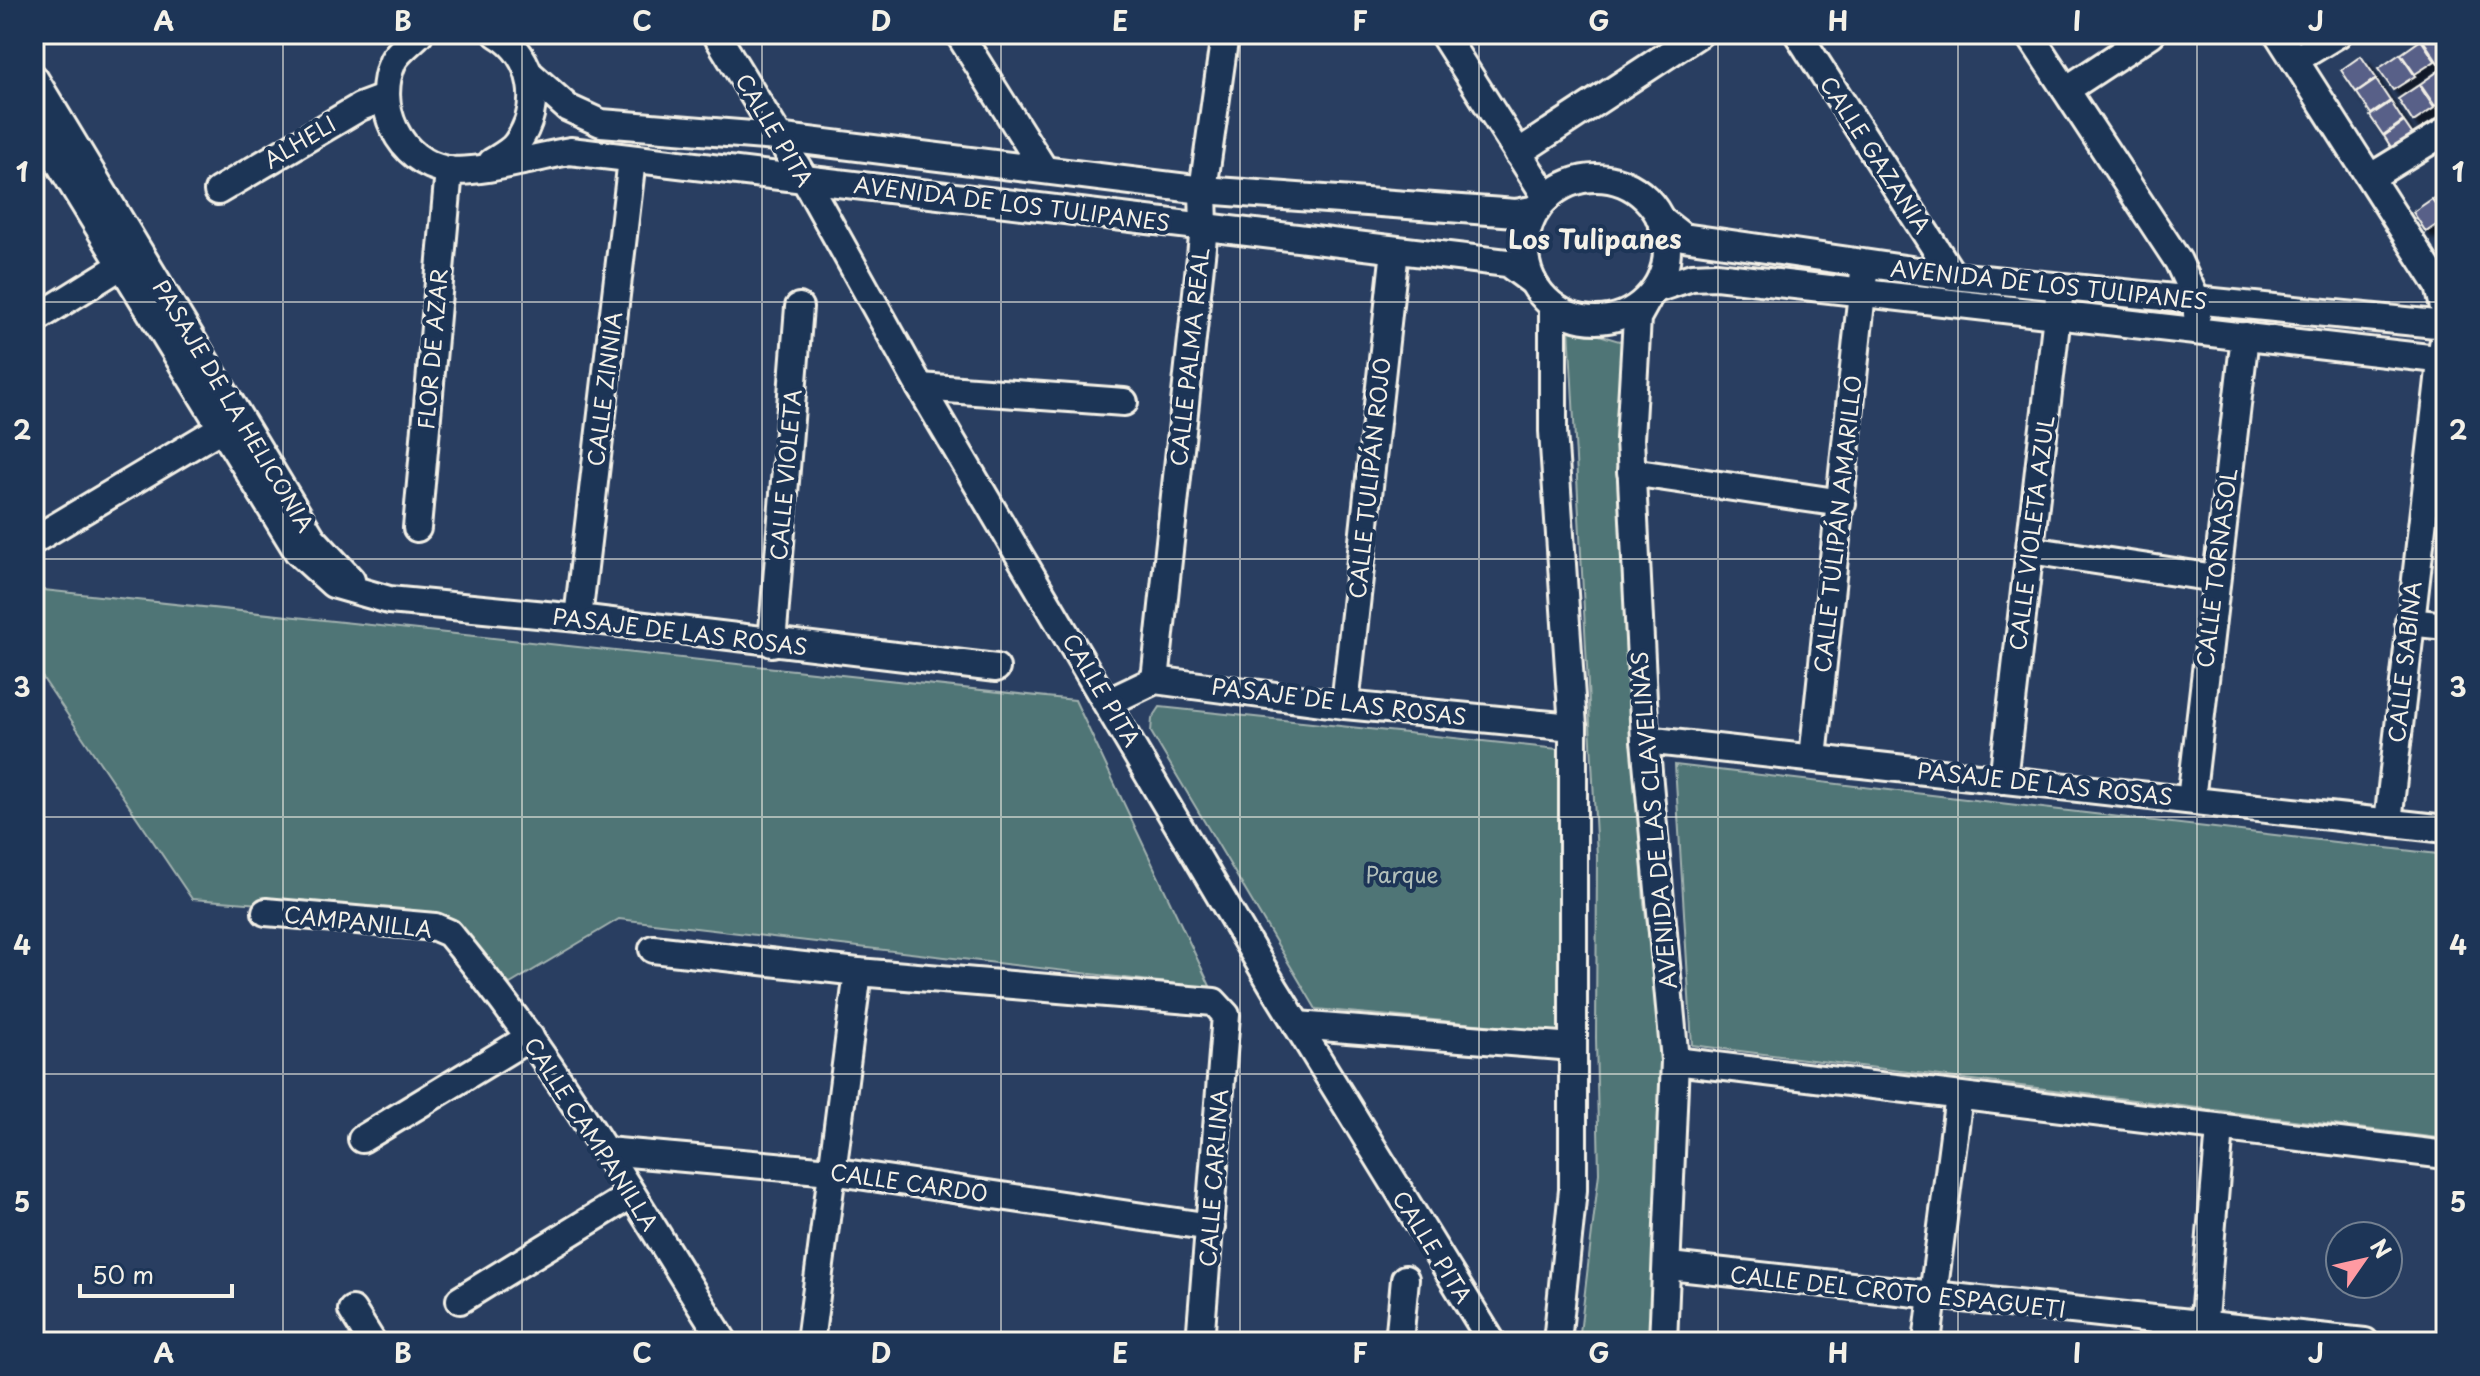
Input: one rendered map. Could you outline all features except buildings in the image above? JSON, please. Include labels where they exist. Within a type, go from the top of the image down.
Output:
[{"type":"street","points":[[384,98],[394,59],[419,34]]},
{"type":"street","name":"AVENIDA DE LOS TULIPANES","points":[[497,34],[511,42],[531,75],[568,108],[601,123],[777,137],[1203,190],[1516,213],[1542,203]]},
{"type":"street","name":"CALLE PITA","points":[[716,34],[804,178],[920,387],[1109,702],[1297,1025],[1492,1342]]},
{"type":"street","points":[[959,34],[1043,168]]},
{"type":"street","name":"CALLE PALMA REAL","points":[[1155,680],[1204,228],[1203,190],[1225,34]]},
{"type":"street","points":[[1443,34],[1518,153],[1542,203]]},
{"type":"street","points":[[1518,153],[1699,34]]},
{"type":"street","name":"CALLE GAZANIA","points":[[1798,34],[1953,276]]},
{"type":"street","points":[[2029,34],[2178,261],[2197,302],[2197,331]]},
{"type":"street","points":[[2066,90],[2151,34]]},
{"type":"street","points":[[2278,34],[2439,286],[2446,316]]},
{"type":"street","points":[[2295,60],[2338,34]]},
{"type":"street","points":[[486,166],[516,145],[533,112],[531,75]]},
{"type":"street","name":"PASAJE DE LA HELICONIA","points":[[36,86],[132,259],[230,423],[298,552],[333,584],[364,595]]},
{"type":"street","name":"AVENIDA DE LOS TULIPANES","points":[[384,98],[393,131],[416,158],[449,170],[570,151],[1507,263],[1533,282]]},
{"type":"street","name":"ALHELI","points":[[218,191],[360,107],[384,98]]},
{"type":"street","name":"PASAJE DE LA HELICONIA","points":[[34,122],[132,259]]},
{"type":"street","points":[[2371,177],[2446,131]]},
{"type":"street","name":"CALLE ZINNIA","points":[[578,618],[632,159]]},
{"type":"street","name":"FLOR DE AZAR","points":[[417,528],[449,170]]},
{"type":"street","points":[[1603,179],[1617,182],[1642,196],[1660,219],[1667,247],[1662,276],[1651,294],[1623,316],[1595,321],[1566,314],[1553,306],[1533,282],[1528,268],[1526,238],[1542,203],[1573,182],[1603,179]]},
{"type":"street","name":"AVENIDA DE LOS TULIPANES","points":[[1660,219],[1683,237],[1953,276],[2446,325]]},
{"type":"street","name":"CALLE TULIPÁN ROJO","points":[[1345,705],[1395,250]]},
{"type":"street","points":[[34,320],[132,259]]},
{"type":"street","name":"CALLE TULIPÁN AMARILLO","points":[[1813,758],[1865,264]]},
{"type":"street","name":"AVENIDA DE LOS TULIPANES","points":[[1651,294],[1692,277],[1716,276],[1861,290],[2245,336],[2444,351]]},
{"type":"street","name":"CALLE VIOLETA AZUL","points":[[2003,780],[2061,287]]},
{"type":"street","name":"AVENIDA DE LAS CLAVELINAS","points":[[1651,294],[1637,318],[1631,472],[1645,740],[1675,1061],[1669,1266],[1663,1342]]},
{"type":"street","points":[[1553,306],[1553,431],[1573,727],[1573,1190],[1557,1342]]},
{"type":"street","name":"CALLE VIOLETA","points":[[772,643],[799,307]]},
{"type":"street","name":"CALLE TORNASOL","points":[[2191,800],[2245,336]]},
{"type":"street","name":"CALLE SABINA","points":[[2388,822],[2409,622],[2444,351]]},
{"type":"street","points":[[920,387],[1124,402]]},
{"type":"street","points":[[34,540],[230,423]]},
{"type":"street","points":[[1631,472],[1842,503]]},
{"type":"street","points":[[2030,550],[2215,578]]},
{"type":"street","name":"PASAJE DE LAS ROSAS","points":[[364,595],[996,668]]},
{"type":"street","points":[[2409,622],[2446,626]]},
{"type":"street","points":[[1109,702],[1155,680]]},
{"type":"street","name":"PASAJE DE LAS ROSAS","points":[[1155,680],[1345,705],[1573,727]]},
{"type":"street","name":"PASAJE DE LAS ROSAS","points":[[1645,740],[2446,829]]},
{"type":"street","name":"CAMPANILLA","points":[[266,912],[435,927],[449,933]]},
{"type":"street","name":"CALLE CAMPANILLA","points":[[449,933],[530,1037],[606,1151],[724,1342]]},
{"type":"street","points":[[653,949],[858,972],[810,1342]]},
{"type":"street","name":"CALLE CARLINA","points":[[858,972],[1214,1002],[1226,1015],[1200,1342]]},
{"type":"street","points":[[1297,1025],[1573,1047]]},
{"type":"street","points":[[362,1139],[530,1037]]},
{"type":"street","points":[[1675,1061],[2446,1155]]},
{"type":"street","points":[[1927,1342],[1959,1096]]},
{"type":"street","points":[[2203,1334],[2220,1128]]},
{"type":"street","name":"CALLE CARDO","points":[[606,1151],[831,1171],[1211,1227]]},
{"type":"street","points":[[460,1300],[631,1195]]},
{"type":"street","name":"CALLE DEL CROTO ESPAGUETI","points":[[1669,1266],[1932,1297],[2203,1334],[2365,1342]]},
{"type":"street","points":[[1399,1342],[1405,1279]]},
{"type":"street","points":[[352,1310],[372,1342]]},
{"type":"green space","points":[[1569,326],[1619,341],[1629,334],[1634,749],[1644,903],[1667,1073],[1656,1342],[1579,1342],[1599,1173],[1597,856]]},
{"type":"green space","points":[[34,589],[1075,700],[1211,988],[619,919],[510,984],[442,917],[192,899],[34,665]]},
{"type":"green space","name":"Parque","points":[[1160,707],[1567,750],[1571,1033],[1316,1009],[1151,732],[1152,719]]},
{"type":"green space","points":[[1675,765],[2446,855],[2446,1139],[1692,1045]]},
{"type":"district","name":"Los Tulipanes","points":[[1595,240]]}]
